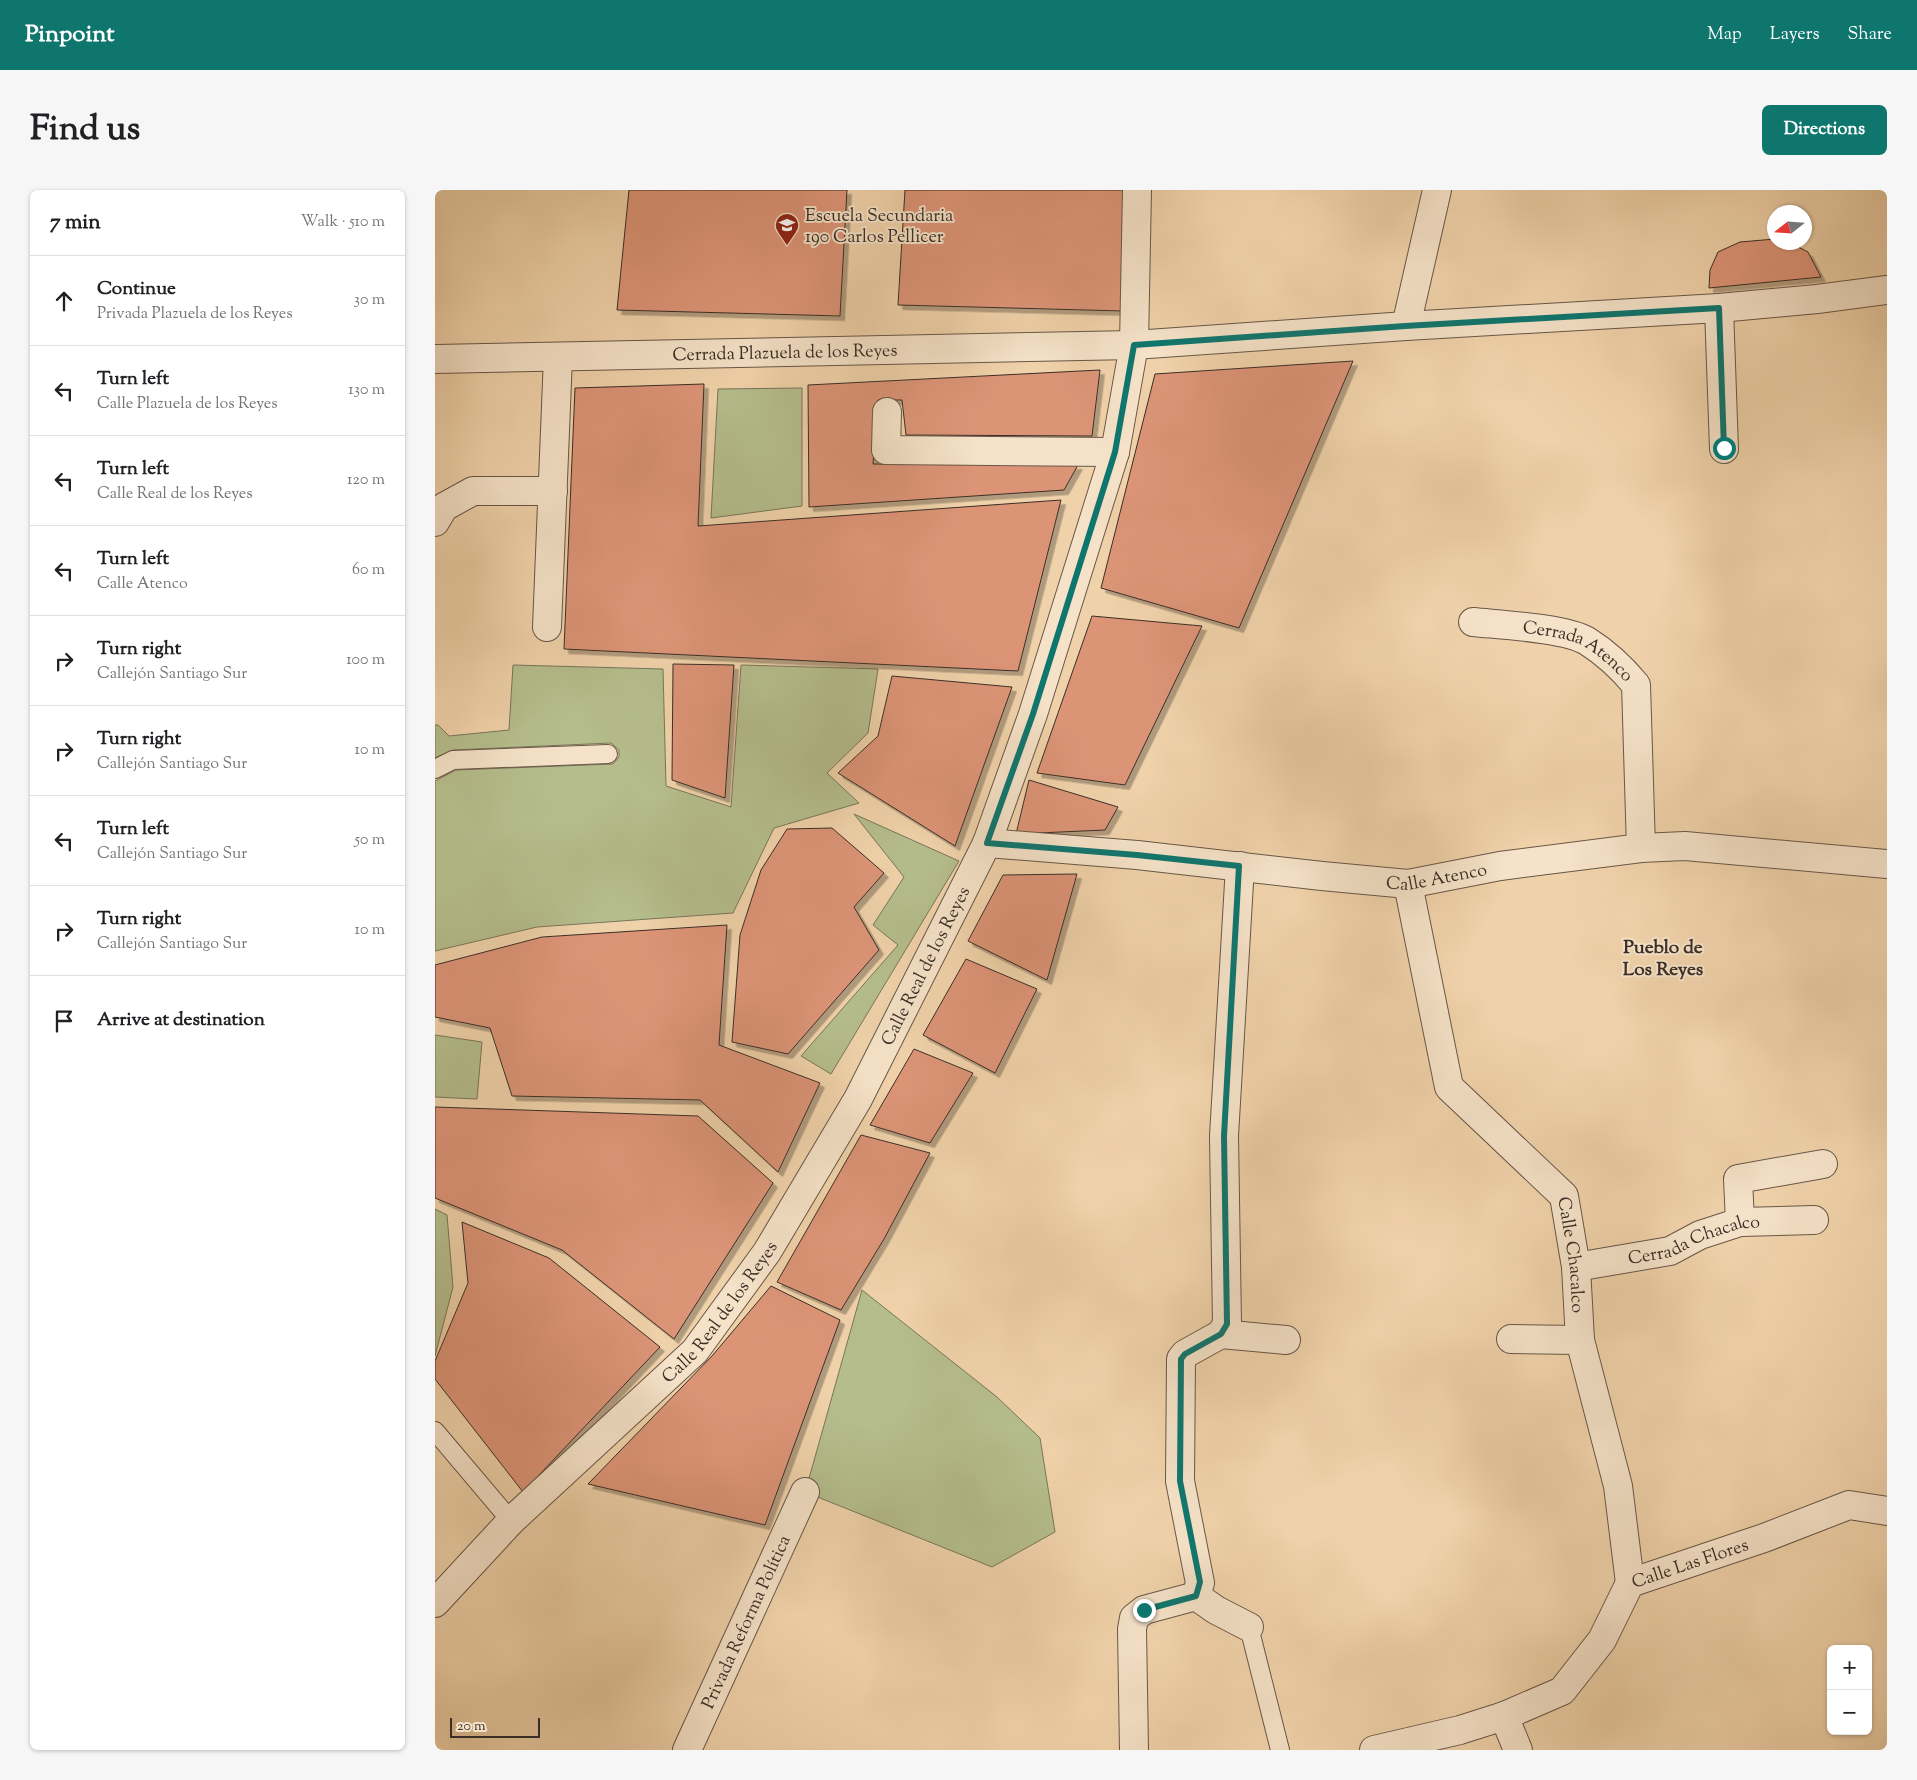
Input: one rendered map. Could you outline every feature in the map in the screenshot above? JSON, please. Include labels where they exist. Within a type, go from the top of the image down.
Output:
[{"type":"street","name":"Calle Real de los Reyes","points":[[435,1603],[511,1521],[695,1351],[767,1252],[859,1099],[987,843],[1033,714],[1115,452],[1134,345],[1137,190]]},
{"type":"street","points":[[1405,326],[1437,190]]},
{"type":"street","name":"Cerrada Plazuela de los Reyes","points":[[435,359],[1134,345],[1405,326],[1719,308],[1887,290]]},
{"type":"street","points":[[1719,308],[1724,448]]},
{"type":"street","points":[[547,627],[558,357]]},
{"type":"street","points":[[887,412],[886,450],[1115,452]]},
{"type":"street","points":[[435,522],[444,508],[473,491],[553,491]]},
{"type":"street","name":"Cerrada Atenco","points":[[1473,622],[1568,634],[1586,641],[1618,664],[1636,685],[1641,848]]},
{"type":"street","name":"Calle Atenco","points":[[987,843],[1137,855],[1408,884],[1500,866],[1641,848],[1685,846],[1887,864]]},
{"type":"street","points":[[1196,1596],[1200,1582],[1180,1481],[1181,1359],[1185,1354],[1221,1334],[1227,1324],[1224,1136],[1239,866]]},
{"type":"street","name":"Calle Chacalco","points":[[1408,884],[1449,1087],[1564,1196],[1576,1267],[1580,1340],[1618,1486],[1630,1583]]},
{"type":"street","points":[[1740,1222],[1738,1179],[1823,1164]]},
{"type":"street","name":"Cerrada Chacalco","points":[[1576,1267],[1670,1251],[1700,1235],[1740,1222],[1814,1220]]},
{"type":"street","points":[[1221,1334],[1286,1340]]},
{"type":"street","points":[[1511,1338],[1580,1340]]},
{"type":"street","name":"Privada Reforma Política","points":[[687,1750],[805,1492]]},
{"type":"street","name":"Calle Las Flores","points":[[1374,1750],[1460,1730],[1505,1716],[1562,1691],[1602,1640],[1630,1583],[1763,1538],[1849,1505],[1887,1511]]},
{"type":"street","points":[[1196,1596],[1216,1610],[1249,1627]]},
{"type":"street","points":[[1135,1750],[1134,1618],[1144,1610],[1196,1596]]},
{"type":"street","points":[[1505,1716],[1518,1750]]},
{"type":"lane","points":[[435,769],[453,760],[609,754]]},
{"type":"lane","points":[[435,1431],[511,1521]]},
{"type":"lane","points":[[1249,1627],[1280,1750]]},
{"type":"green space","points":[[802,388],[802,506],[711,518],[718,389]]},
{"type":"green space","points":[[513,665],[663,669],[666,786],[731,807],[741,665],[878,669],[868,733],[827,773],[859,803],[774,828],[733,913],[537,927],[435,951],[435,781],[456,770],[613,764],[619,757],[619,750],[611,743],[453,750],[435,758],[435,725],[438,725],[449,736],[509,730]]},
{"type":"green space","points":[[854,814],[959,861],[831,1074],[801,1056],[898,945],[873,925],[904,877]]},
{"type":"green space","points":[[435,1035],[482,1042],[477,1099],[435,1097]]},
{"type":"green space","points":[[435,1209],[447,1215],[453,1287],[435,1356]]},
{"type":"green space","points":[[862,1290],[997,1397],[1040,1438],[1055,1532],[992,1567],[815,1496],[808,1482]]},
{"type":"building","points":[[629,190],[847,190],[840,316],[617,310]]},
{"type":"building","points":[[905,190],[1125,190],[1123,311],[898,305]]},
{"type":"building","points":[[1767,240],[1767,250],[1804,250],[1808,252],[1821,277],[1709,288],[1710,270],[1718,252],[1740,242]]},
{"type":"building","points":[[1353,361],[1239,628],[1101,588],[1155,374]]},
{"type":"building","points":[[1100,370],[1092,436],[906,435],[902,400],[878,400],[873,464],[1078,465],[1064,490],[809,507],[808,385]]},
{"type":"building","points":[[704,384],[698,526],[1061,500],[1018,671],[564,649],[575,388]]},
{"type":"building","points":[[1092,616],[1202,626],[1125,785],[1037,773]]},
{"type":"building","points":[[673,664],[734,665],[725,798],[672,780]]},
{"type":"building","points":[[892,676],[1012,687],[955,846],[838,773],[878,736]]},
{"type":"building","points":[[1029,780],[1118,807],[1105,830],[1016,834]]},
{"type":"building","points":[[832,828],[884,873],[854,907],[879,950],[788,1054],[732,1042],[740,935],[761,870],[787,829]]},
{"type":"building","points":[[1077,874],[1047,980],[968,941],[1003,875]]},
{"type":"building","points":[[727,925],[719,1045],[820,1083],[778,1172],[700,1100],[512,1096],[490,1028],[435,1017],[435,965],[542,937]]},
{"type":"building","points":[[966,959],[1037,989],[995,1073],[923,1035]]},
{"type":"building","points":[[914,1049],[973,1073],[930,1143],[870,1125]]},
{"type":"building","points":[[435,1107],[698,1116],[773,1183],[674,1339],[562,1250],[435,1198]]},
{"type":"building","points":[[861,1135],[930,1153],[884,1239],[841,1310],[777,1282]]},
{"type":"building","points":[[462,1222],[549,1258],[660,1347],[523,1492],[435,1379],[435,1361],[468,1283]]},
{"type":"building","points":[[771,1286],[840,1320],[765,1525],[588,1484],[712,1356]]},
{"type":"place","name":"Escuela Secundaria 190 Carlos Pellicer","points":[[787,246]]},
{"type":"district","name":"Pueblo de Los Reyes","points":[[1663,957]]},
{"type":"route","points":[[1144,1610],[1196,1596],[1200,1582],[1180,1481],[1181,1359],[1185,1354],[1221,1334],[1227,1324],[1224,1136],[1239,866],[1137,855],[987,843],[1033,714],[1115,452],[1134,345],[1405,326],[1719,308],[1724,448]]}]
